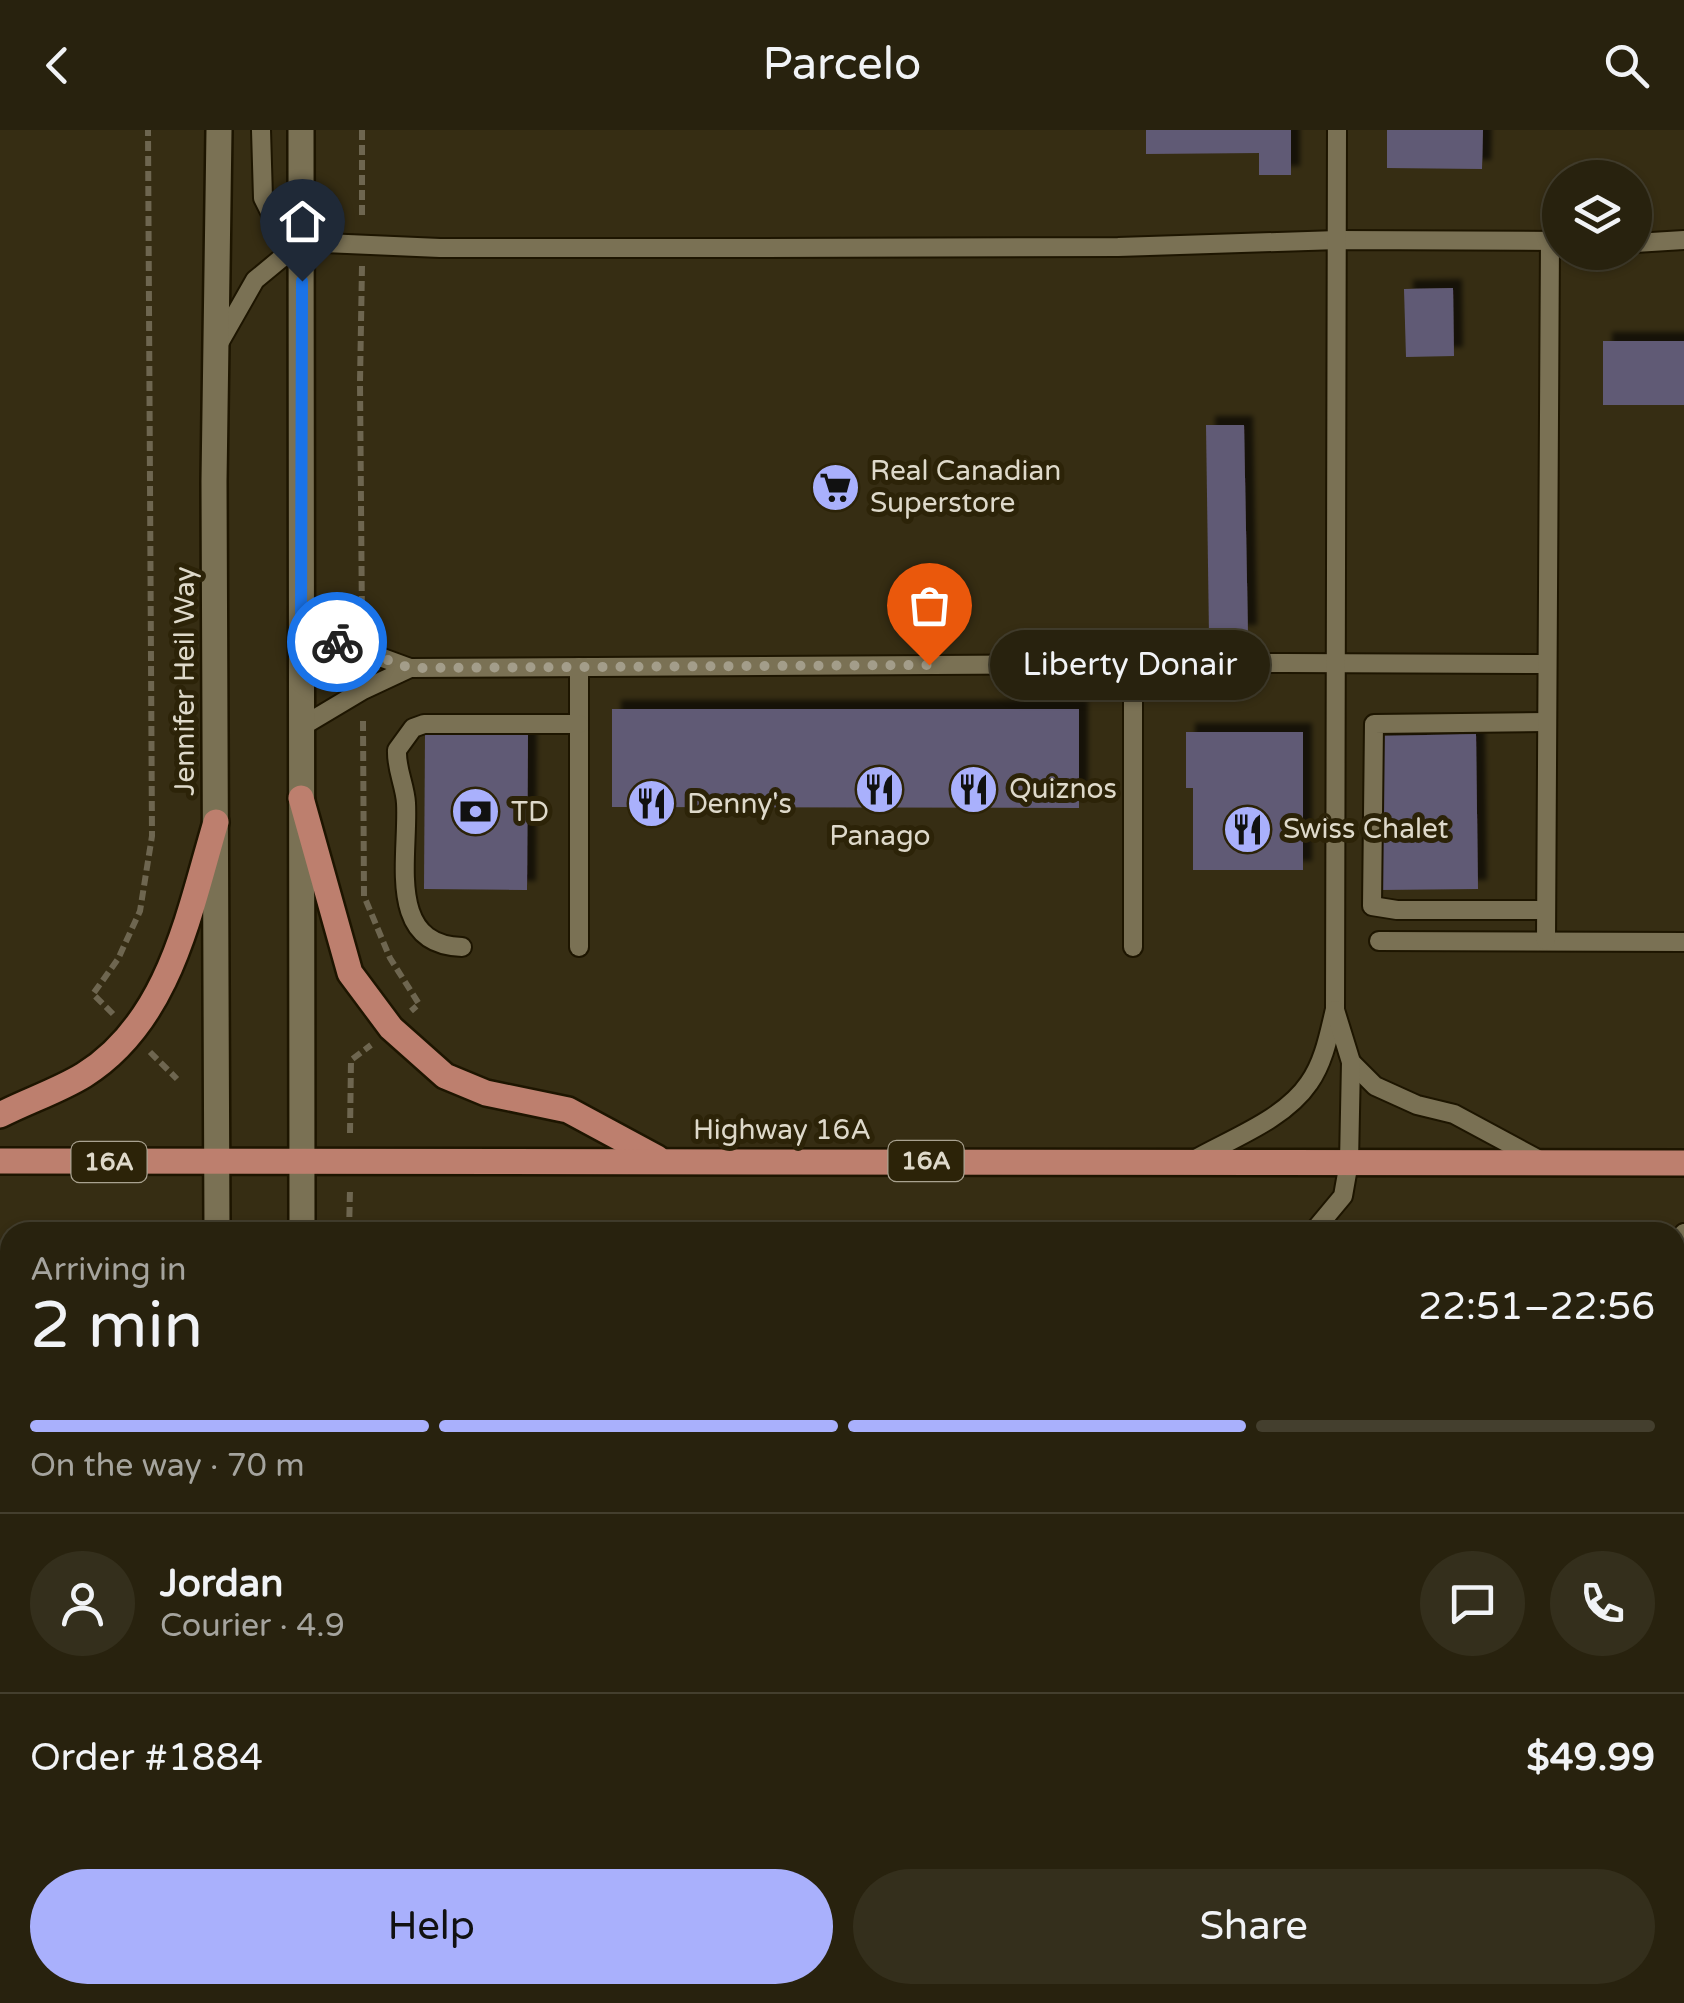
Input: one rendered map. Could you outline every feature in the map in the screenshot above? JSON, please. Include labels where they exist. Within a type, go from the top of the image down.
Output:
[{"type":"main road","name":"Jennifer Heil Way","points":[[217,1222],[215,350],[219,130]]},
{"type":"main road","points":[[302,130],[302,1222]]},
{"type":"main road","points":[[302,798],[350,973],[390,1028],[446,1076],[486,1094],[568,1110],[661,1160]]},
{"type":"main road","points":[[0,1115],[84,1075],[133,1034],[166,978],[216,822]]},
{"type":"main road","name":"Highway 16A","points":[[0,1162],[1684,1163]]},
{"type":"lane","points":[[261,130],[263,198],[273,218],[302,242],[440,248],[1033,248],[1338,240],[1542,241]]},
{"type":"lane","points":[[1191,1161],[1283,1110],[1309,1084],[1325,1049],[1334,1009],[1336,130]]},
{"type":"lane","points":[[1652,242],[1684,240]]},
{"type":"lane","points":[[215,350],[255,280],[302,242]]},
{"type":"lane","points":[[1546,942],[1554,270]]},
{"type":"lane","points":[[301,628],[410,668],[1547,664]]},
{"type":"lane","points":[[1134,664],[1134,947]]},
{"type":"lane","points":[[302,728],[362,690],[410,668]]},
{"type":"lane","points":[[579,668],[579,947]]},
{"type":"lane","points":[[1546,910],[1397,910],[1372,906],[1372,888],[1374,724],[1547,722]]},
{"type":"lane","points":[[462,947],[442,947],[420,931],[406,907],[406,807],[396,750],[413,728],[424,724],[579,724]]},
{"type":"lane","points":[[1379,941],[1684,942]]},
{"type":"lane","points":[[1321,1222],[1343,1196],[1349,1162],[1352,1062],[1334,1009]]},
{"type":"lane","points":[[1352,1062],[1375,1086],[1417,1105],[1454,1114],[1548,1164]]},
{"type":"path","points":[[148,130],[152,836],[140,911],[118,959],[93,994],[177,1079]]},
{"type":"path","points":[[362,130],[362,199]]},
{"type":"path","points":[[362,302],[362,625]]},
{"type":"path","points":[[349,1222],[351,1060],[419,1004],[390,958],[364,896],[362,722]]},
{"type":"building","points":[[1146,130],[1291,130],[1291,175],[1259,175],[1259,153],[1146,154]]},
{"type":"building","points":[[1387,130],[1483,130],[1482,169],[1387,168]]},
{"type":"building","points":[[1453,288],[1454,356],[1406,357],[1404,289]]},
{"type":"building","points":[[1603,341],[1684,341],[1684,405],[1603,405]]},
{"type":"building","points":[[1206,425],[1244,425],[1248,634],[1209,635]]},
{"type":"building","points":[[612,709],[1079,709],[1079,808],[612,807]]},
{"type":"building","name":"Swiss Chalet","points":[[1186,732],[1303,732],[1303,870],[1193,870],[1193,788],[1186,788]]},
{"type":"building","points":[[1476,734],[1478,889],[1380,890],[1377,736]]},
{"type":"building","name":"TD","points":[[425,735],[528,735],[527,890],[424,889]]},
{"type":"way so far","points":[[337,642],[410,668],[929,665]]},
{"type":"place","name":"Real Canadian Superstore","points":[[835,487]]},
{"type":"place","name":"Liberty Donair","points":[[929,665]]},
{"type":"place","name":"Panago","points":[[880,789]]},
{"type":"place","name":"Quiznos","points":[[974,789]]},
{"type":"place","name":"Denny's","points":[[652,804]]},
{"type":"place","name":"TD","points":[[476,812]]},
{"type":"place","name":"Swiss Chalet","points":[[1248,829]]},
{"type":"route","points":[[302,281],[301,628],[337,642]]}]
